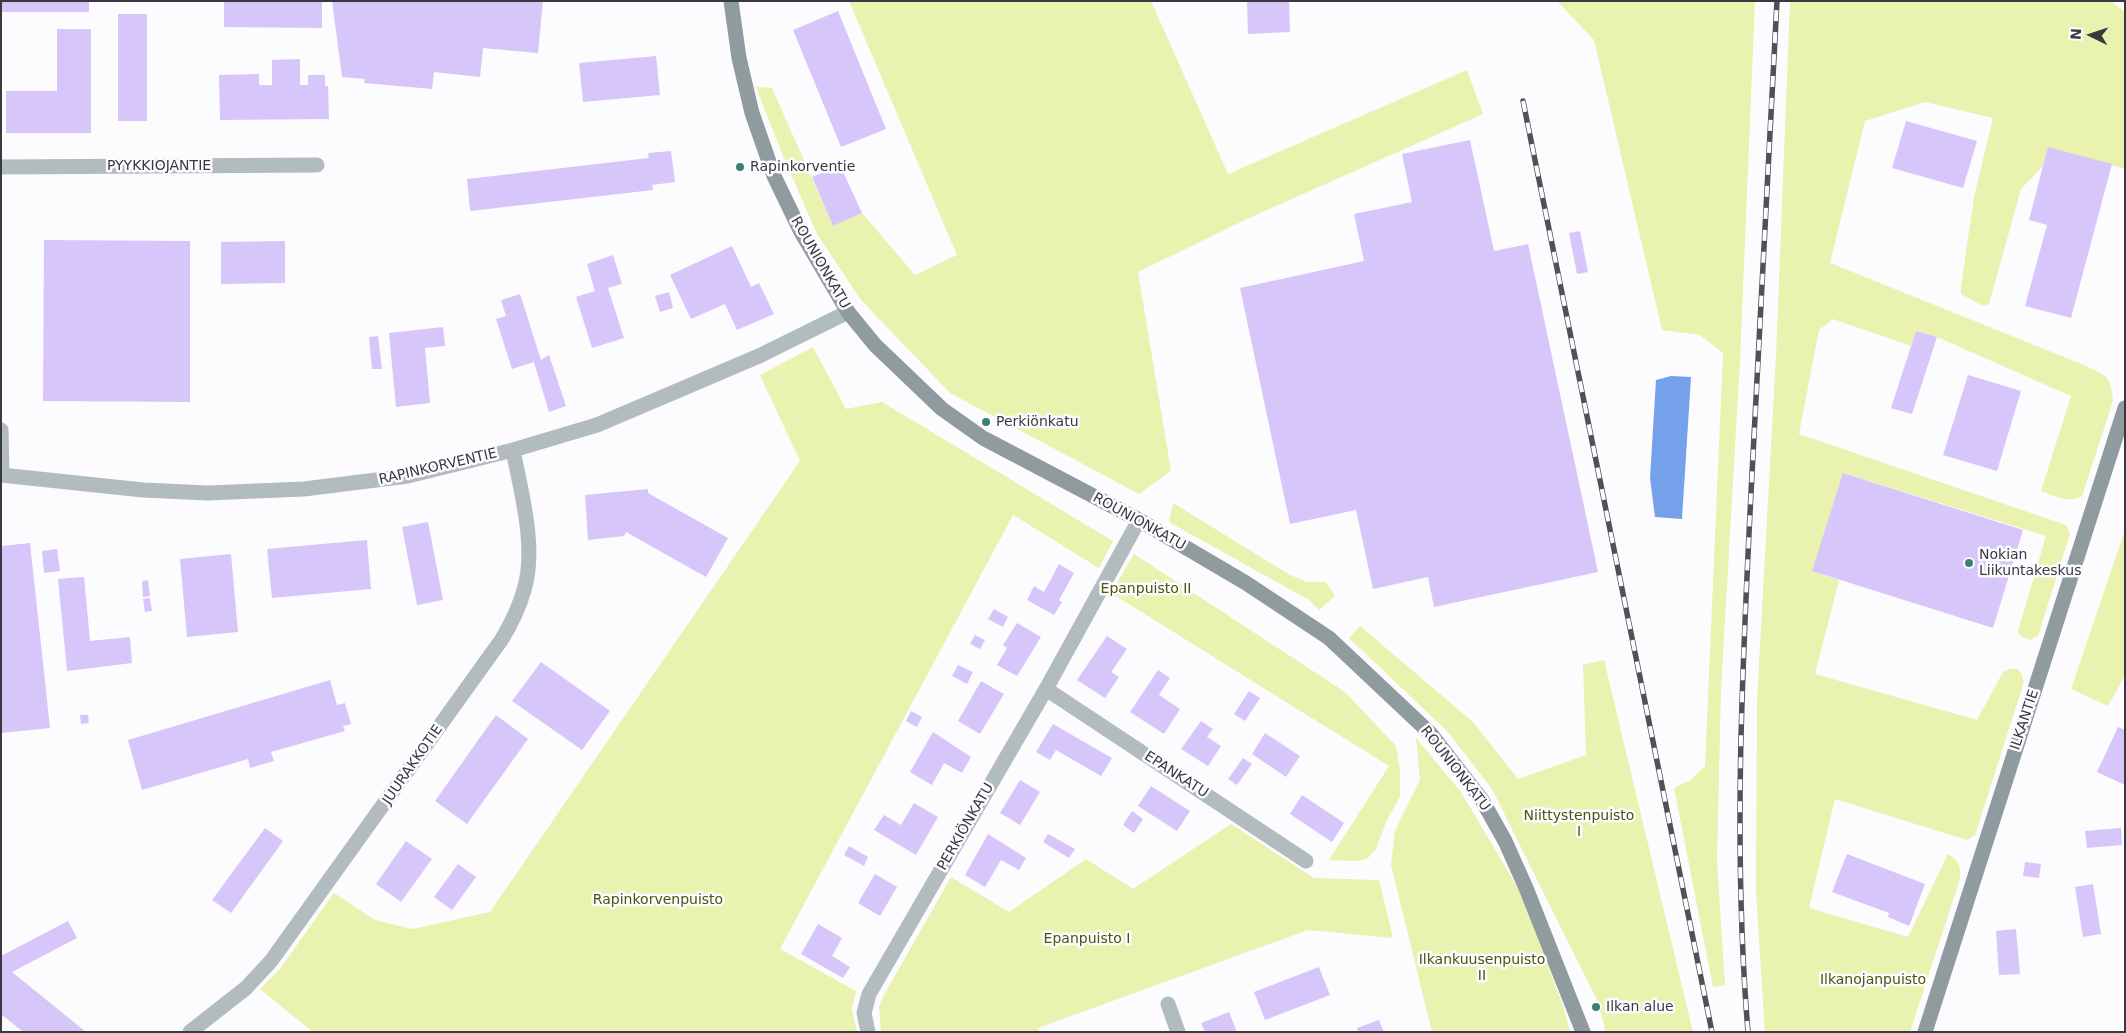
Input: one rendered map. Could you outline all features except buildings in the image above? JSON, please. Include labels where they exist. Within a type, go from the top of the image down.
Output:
[{"type":"main road","name":"ROUNIONKATU","points":[[731,1],[739,58],[752,113],[774,176],[801,232],[848,312],[875,346],[948,414],[983,438],[1139,520],[1246,583],[1329,638],[1431,734],[1482,800],[1505,841],[1526,888],[1582,1032]]},
{"type":"main road","name":"ILKANTIE","points":[[1925,1032],[2125,408]]},
{"type":"street","name":"PYYKKIOJANTIE","points":[[1,167],[318,165]]},
{"type":"street","name":"RAPINKORVENTIE","points":[[2,475],[143,490],[251,492],[304,490],[408,476],[513,450],[597,425],[759,356],[848,312]]},
{"type":"street","points":[[1,430],[2,475]]},
{"type":"street","name":"JUURAKKOTIE","points":[[190,1032],[246,988],[271,961],[376,818],[506,632],[525,590],[529,567],[525,514],[513,450]]},
{"type":"street","name":"PERKIÖNKATU","points":[[868,1032],[864,1013],[869,994],[1046,689],[1139,520]]},
{"type":"street","name":"EPANKATU","points":[[1046,689],[1306,860]]},
{"type":"street","points":[[1168,1004],[1178,1032]]},
{"type":"green space","points":[[849,1],[1151,1],[1228,174],[1467,70],[1483,114],[1247,219],[1138,272],[1171,471],[1139,494],[950,393],[861,300],[817,234],[756,87],[772,88],[833,226],[862,213],[915,275],[957,255]]},
{"type":"green space","points":[[1557,1],[1755,1],[1740,361],[1721,689],[1717,860],[1725,985],[1713,987],[1674,788],[1691,780],[1705,766],[1723,353],[1700,335],[1662,330],[1594,40]]},
{"type":"green space","name":"Ilkanojanpuisto","points":[[1790,1],[2111,1],[2125,12],[2125,169],[2048,147],[2044,165],[2021,189],[1989,304],[1983,306],[1961,294],[1961,287],[1974,197],[1993,118],[1925,102],[1865,121],[1830,263],[2099,372],[2107,379],[2112,391],[2113,401],[2082,496],[2072,499],[2062,498],[2041,491],[2071,396],[1937,337],[1916,331],[1911,346],[1833,319],[1819,330],[1799,434],[2066,525],[2070,534],[2038,636],[2030,640],[2020,636],[2018,631],[2046,536],[1844,473],[1813,571],[1839,580],[1815,674],[1977,720],[2003,672],[2009,669],[2017,669],[2021,673],[2024,682],[1975,835],[1967,840],[1835,799],[1809,908],[1908,937],[1948,854],[1957,861],[1960,867],[1960,879],[1910,1032],[1765,1032],[1756,892],[1757,700],[1776,356]]},
{"type":"green space","name":"Rapinkorvenpuisto","points":[[813,347],[846,409],[882,402],[1113,541],[1099,568],[1013,515],[780,949],[856,991],[852,1009],[857,1032],[313,1032],[260,989],[280,969],[334,893],[375,920],[412,929],[490,912],[800,461],[760,375]]},
{"type":"green space","points":[[1173,503],[1290,575],[1307,582],[1326,582],[1335,596],[1319,610],[1309,600],[1169,522]]},
{"type":"green space","points":[[2125,530],[2125,675],[2108,706],[2071,689]]},
{"type":"green space","name":"Epanpuisto II","points":[[1134,554],[1345,692],[1396,746],[1400,772],[1400,796],[1386,822],[1376,849],[1368,858],[1358,861],[1329,860],[1389,766],[1111,593]]},
{"type":"green space","name":"Niittystenpuisto I","points":[[1360,626],[1473,722],[1518,779],[1586,755],[1583,665],[1604,660],[1693,1032],[1606,1032],[1597,1000],[1492,789],[1448,732],[1349,638]]},
{"type":"green space","name":"Ilkankuusenpuisto II","points":[[1416,738],[1461,792],[1522,895],[1563,1006],[1570,1032],[1432,1032],[1391,865],[1395,831],[1420,780]]},
{"type":"green space","name":"Epanpuisto I","points":[[1231,824],[1314,878],[1379,880],[1393,938],[1308,930],[1038,1028],[1039,1032],[881,1032],[879,1007],[884,995],[951,877],[1009,912],[1086,859],[1133,889]]},
{"type":"water","points":[[1671,376],[1691,377],[1682,519],[1655,517],[1650,478],[1656,380]]},
{"type":"railway","points":[[1748,1032],[1743,965],[1740,762],[1751,493],[1777,1]]},
{"type":"railway","points":[[1523,101],[1712,1032]]},
{"type":"place","name":"Rapinkorventie","points":[[740,167]]},
{"type":"place","name":"Perkiönkatu","points":[[986,422]]},
{"type":"place","name":"Nokian Liikuntakeskus","points":[[1969,563]]},
{"type":"place","name":"Ilkan alue","points":[[1596,1007]]}]
